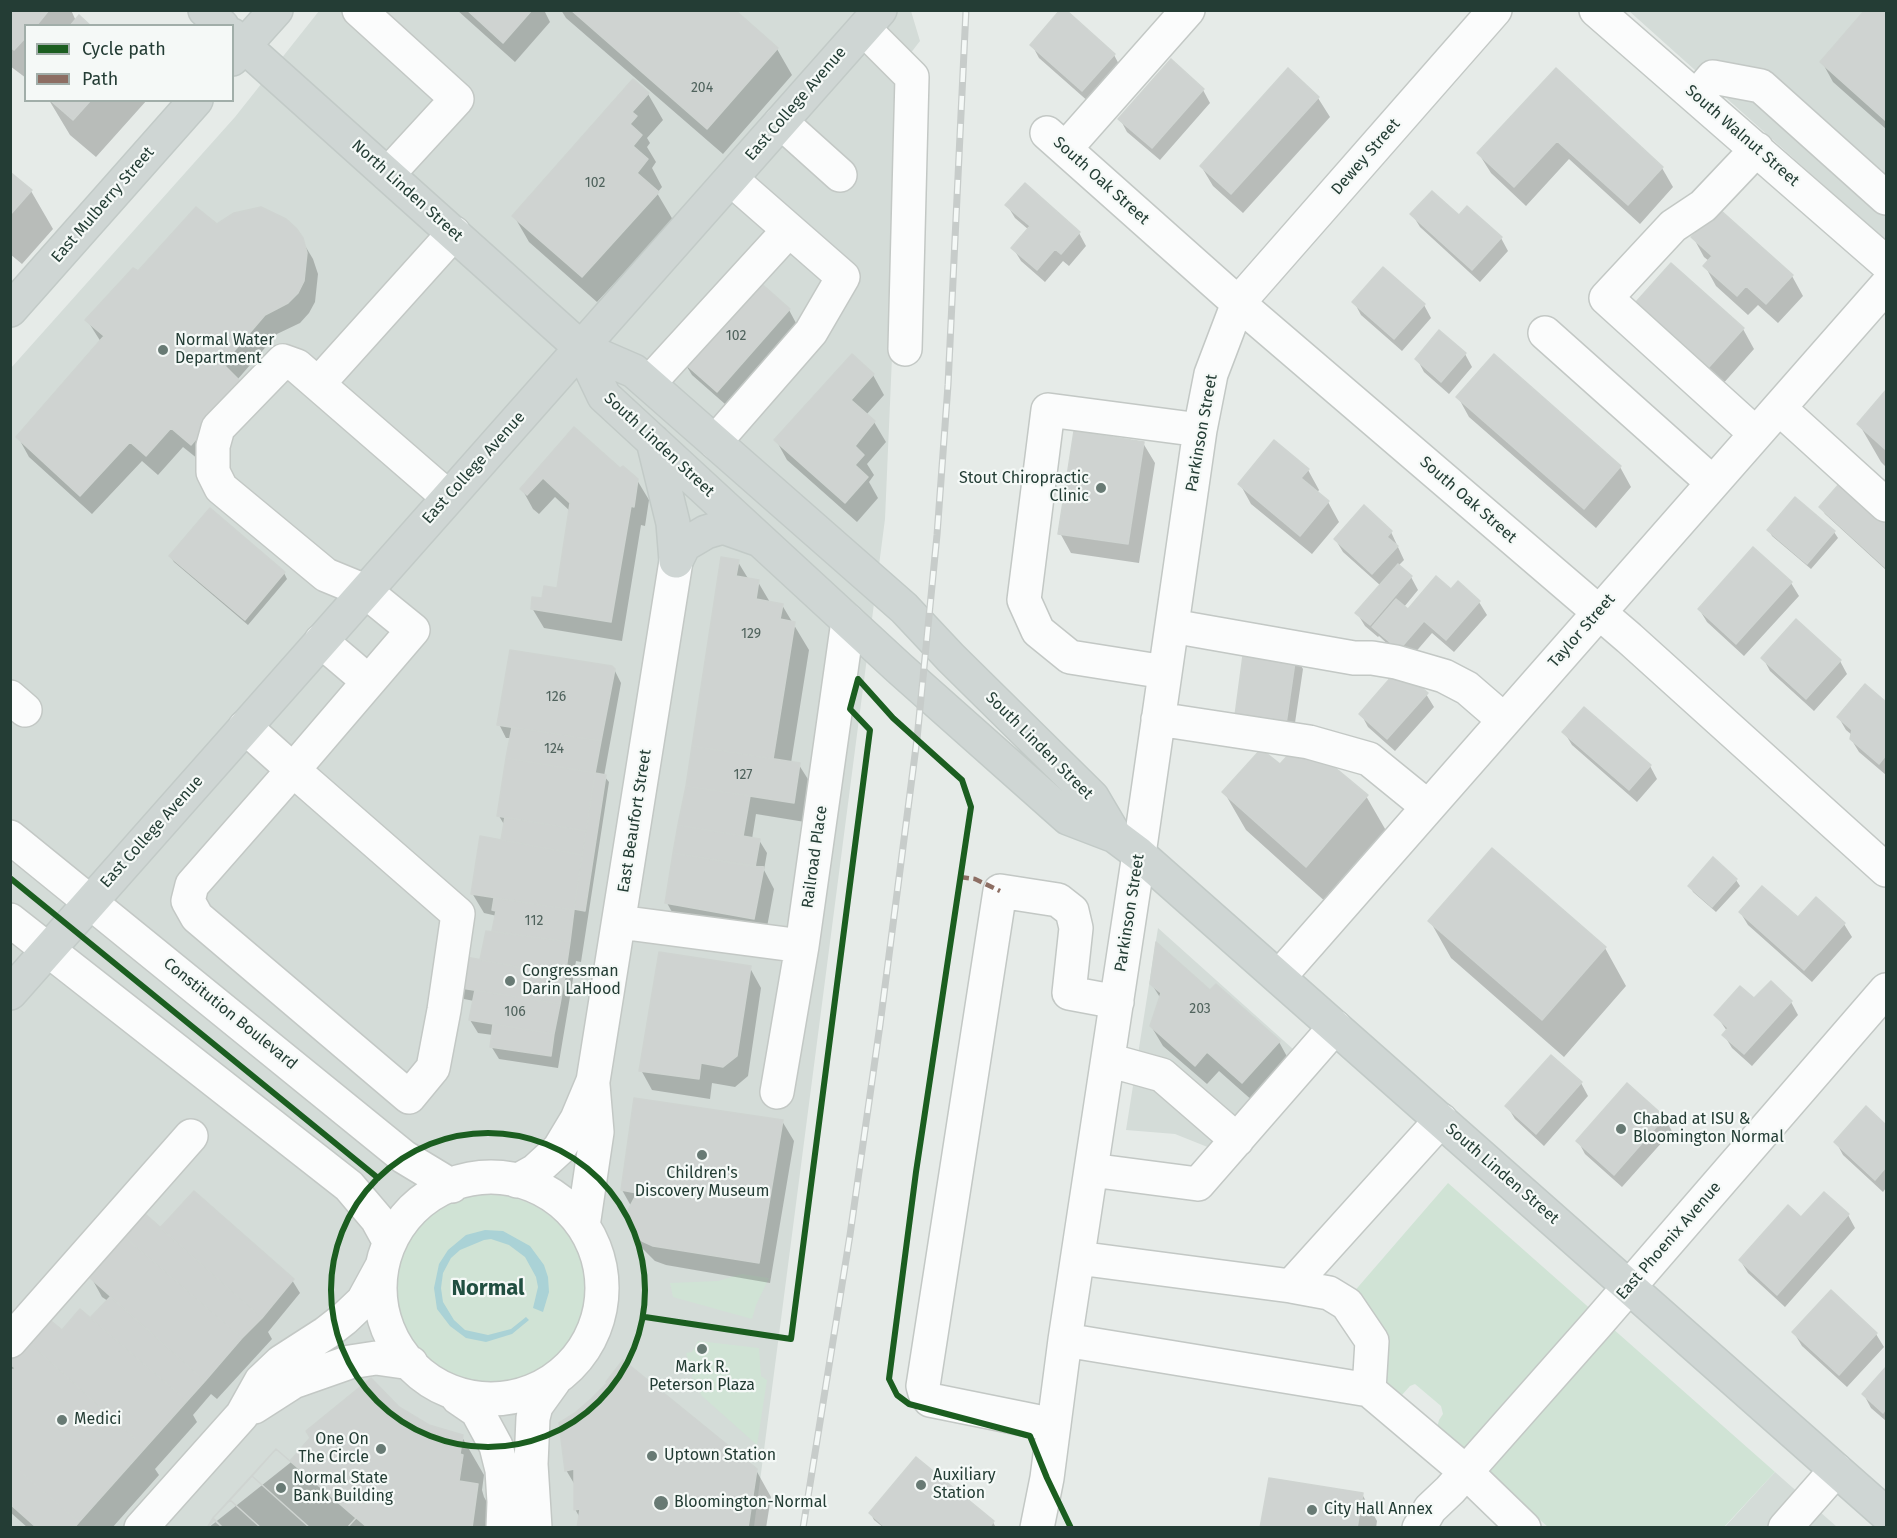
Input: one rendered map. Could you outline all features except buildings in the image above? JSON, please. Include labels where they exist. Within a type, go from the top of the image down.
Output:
[{"type":"main road","name":"North Linden Street","points":[[205,10],[218,24]]},
{"type":"main road","points":[[234,40],[276,10]]},
{"type":"main road","name":"East College Avenue","points":[[10,993],[872,20]]},
{"type":"main road","name":"North Linden Street","points":[[234,42],[388,174],[581,348]]},
{"type":"main road","name":"East Mulberry Street","points":[[10,310],[194,102]]},
{"type":"main road","name":"South Linden Street","points":[[581,348],[634,371],[649,383],[904,608],[951,658],[1092,797],[1127,845],[1887,1514]]},
{"type":"main road","name":"South Linden Street","points":[[581,348],[604,396],[848,621],[1068,818],[1127,845]]},
{"type":"main road","points":[[653,441],[673,523],[676,561]]},
{"type":"main road","points":[[676,561],[684,545],[706,532],[723,528],[760,540]]},
{"type":"street","points":[[359,10],[457,99],[388,174]]},
{"type":"street","name":"South Oak Street","points":[[1188,10],[1056,141],[1238,303],[1598,612],[1887,870]]},
{"type":"street","name":"Dewey Street","points":[[1238,303],[1495,10]]},
{"type":"street","name":"South Walnut Street","points":[[1596,10],[1887,263]]},
{"type":"street","points":[[872,20],[912,77],[905,349]]},
{"type":"street","points":[[1696,97],[1713,76],[1761,86],[1887,198]]},
{"type":"street","points":[[781,122],[840,175]]},
{"type":"street","points":[[1756,434],[1606,298],[1672,226],[1703,206],[1757,149]]},
{"type":"street","points":[[715,442],[811,332],[843,277],[731,178]]},
{"type":"street","points":[[649,383],[789,230]]},
{"type":"street","points":[[318,384],[453,233]]},
{"type":"street","name":"Taylor Street","points":[[1279,977],[1887,286]]},
{"type":"street","name":"Parkinson Street","points":[[1037,1527],[1117,1002],[1127,845],[1158,719],[1200,430],[1211,374],[1238,303]]},
{"type":"street","points":[[1545,333],[1713,483]]},
{"type":"street","points":[[245,727],[293,770],[458,914],[433,1068],[410,1097],[197,917],[188,901],[192,885],[293,770],[413,630],[365,591],[326,575],[222,488],[213,472],[213,446],[218,428],[283,361],[297,366],[448,498]]},
{"type":"street","points":[[1779,408],[1887,505]]},
{"type":"street","points":[[1165,672],[1070,657],[1038,631],[1024,600],[1048,410],[1200,430]]},
{"type":"street","name":"East Beaufort Street","points":[[517,1181],[535,1171],[559,1149],[577,1119],[593,1081],[676,561]]},
{"type":"street","name":"Railroad Place","points":[[777,1092],[802,946],[848,621]]},
{"type":"street","points":[[1172,626],[1354,658],[1396,662],[1444,676],[1467,688],[1504,720]]},
{"type":"street","points":[[321,641],[368,681]]},
{"type":"street","points":[[1158,719],[1309,742],[1369,759],[1428,807]]},
{"type":"street","name":"Constitution Boulevard","points":[[10,837],[404,1157],[452,1186]]},
{"type":"street","points":[[1054,1425],[930,1400],[923,1386],[1000,891],[1058,900],[1072,911],[1076,928],[1068,993],[1117,1002]]},
{"type":"street","points":[[10,920],[349,1186],[376,1219],[385,1252],[381,1303],[387,1333],[411,1363],[440,1388],[477,1411],[496,1446],[502,1470],[503,1527]]},
{"type":"street","points":[[619,922],[802,946]]},
{"type":"street","name":"East Phoenix Avenue","points":[[1419,1527],[1430,1509],[1458,1481],[1629,1287],[1887,990]]},
{"type":"street","points":[[1091,1170],[1198,1184],[1335,1027]]},
{"type":"street","points":[[1108,1060],[1162,1075],[1237,1140]]},
{"type":"street","name":"East Beaufort Street","points":[[583,1226],[597,1132],[593,1081]]},
{"type":"street","points":[[1291,1286],[1441,1120]]},
{"type":"street","points":[[10,1341],[191,1136]]},
{"type":"street","points":[[141,1527],[242,1414],[261,1381],[281,1362],[326,1333],[363,1301],[385,1252],[408,1212],[432,1193],[478,1177],[488,1176],[517,1181],[545,1192],[567,1208],[583,1226],[598,1258],[600,1287],[597,1318],[586,1348],[570,1368],[554,1381],[536,1406],[533,1418],[531,1464],[535,1527]]},
{"type":"street","points":[[1078,1258],[1329,1293],[1347,1304],[1372,1341],[1369,1390]]},
{"type":"street","points":[[1065,1340],[1369,1390],[1458,1481],[1524,1527]]},
{"type":"street","points":[[242,1414],[293,1382],[350,1362],[376,1358],[411,1363]]},
{"type":"street","points":[[458,1398],[518,1396],[554,1381]]},
{"type":"street","points":[[1785,1527],[1836,1470]]},
{"type":"shaded area","points":[[319,11],[911,11],[920,41],[893,76],[902,125],[885,519],[754,1527],[11,1528],[11,368],[235,117]]},
{"type":"shaded area","points":[[1629,11],[1886,11],[1886,241]]},
{"type":"shaded area","points":[[1158,928],[1303,1058],[1220,1152],[1175,1134],[1126,1130]]},
{"type":"shaded area","points":[[1775,1472],[1837,1527],[1724,1528]]},
{"type":"green space","points":[[1448,1183],[1775,1472],[1724,1527],[1548,1527],[1437,1428],[1443,1414],[1441,1406],[1415,1384],[1401,1396],[1391,1391],[1352,1294]]},
{"type":"green space","points":[[499,1195],[509,1196],[535,1206],[551,1216],[564,1229],[578,1253],[584,1271],[584,1309],[578,1327],[564,1351],[551,1364],[527,1378],[509,1384],[481,1385],[471,1384],[445,1374],[429,1364],[416,1351],[402,1327],[396,1309],[395,1281],[396,1271],[406,1245],[416,1229],[429,1216],[453,1202],[471,1196]]},
{"type":"green space","points":[[742,1274],[769,1278],[752,1319],[673,1297],[670,1283],[718,1281]]},
{"type":"green space","points":[[698,1341],[759,1348],[761,1376],[767,1380],[757,1445],[702,1396],[694,1382],[686,1353],[692,1352]]},
{"type":"water","points":[[485,1230],[503,1231],[530,1246],[544,1265],[549,1292],[543,1312],[533,1308],[538,1287],[536,1277],[525,1257],[509,1245],[491,1239],[460,1250],[451,1258],[443,1273],[441,1288],[443,1302],[454,1320],[465,1330],[488,1335],[511,1329],[526,1317],[529,1320],[512,1334],[486,1342],[466,1338],[450,1326],[437,1309],[434,1288],[439,1264],[448,1250],[466,1235]]},
{"type":"railway","points":[[803,1528],[850,1235],[917,739],[937,535],[948,385],[966,10]]},
{"type":"marked path","points":[[960,877],[975,879],[1000,891]]},
{"type":"cycle path","points":[[645,1317],[791,1339],[870,730],[850,709],[858,679],[893,718],[962,780],[971,807],[916,1172],[889,1379],[897,1395],[909,1404],[1030,1436],[1071,1528]]},
{"type":"cycle path","points":[[10,878],[378,1178]]},
{"type":"cycle path","points":[[488,1133],[519,1136],[548,1145],[575,1160],[599,1179],[618,1203],[633,1230],[642,1259],[645,1290],[642,1321],[633,1350],[618,1377],[599,1401],[575,1420],[548,1435],[519,1444],[488,1447],[457,1444],[428,1435],[401,1420],[377,1401],[358,1377],[343,1350],[334,1321],[331,1290],[334,1259],[343,1230],[358,1203],[377,1179],[401,1160],[428,1145],[457,1136],[488,1133]]},
{"type":"place","name":"Normal Water Department","points":[[163,350]]},
{"type":"place","name":"Stout Chiropractic Clinic","points":[[1101,488]]},
{"type":"place","name":"Congressman Darin LaHood","points":[[510,981]]},
{"type":"place","name":"Chabad at ISU & Bloomington Normal","points":[[1621,1129]]},
{"type":"place","name":"Children's Discovery Museum","points":[[702,1155]]},
{"type":"place","name":"Mark R. Peterson Plaza","points":[[702,1349]]},
{"type":"place","name":"Medici","points":[[62,1420]]},
{"type":"place","name":"One On The Circle","points":[[381,1449]]},
{"type":"place","name":"Uptown Station","points":[[652,1456]]},
{"type":"place","name":"Auxiliary Station","points":[[921,1485]]},
{"type":"place","name":"Normal State Bank Building","points":[[281,1488]]},
{"type":"place","name":"Bloomington-Normal","points":[[661,1503]]},
{"type":"place","name":"City Hall Annex","points":[[1312,1510]]},
{"type":"district","name":"Normal","points":[[488,1289]]}]
